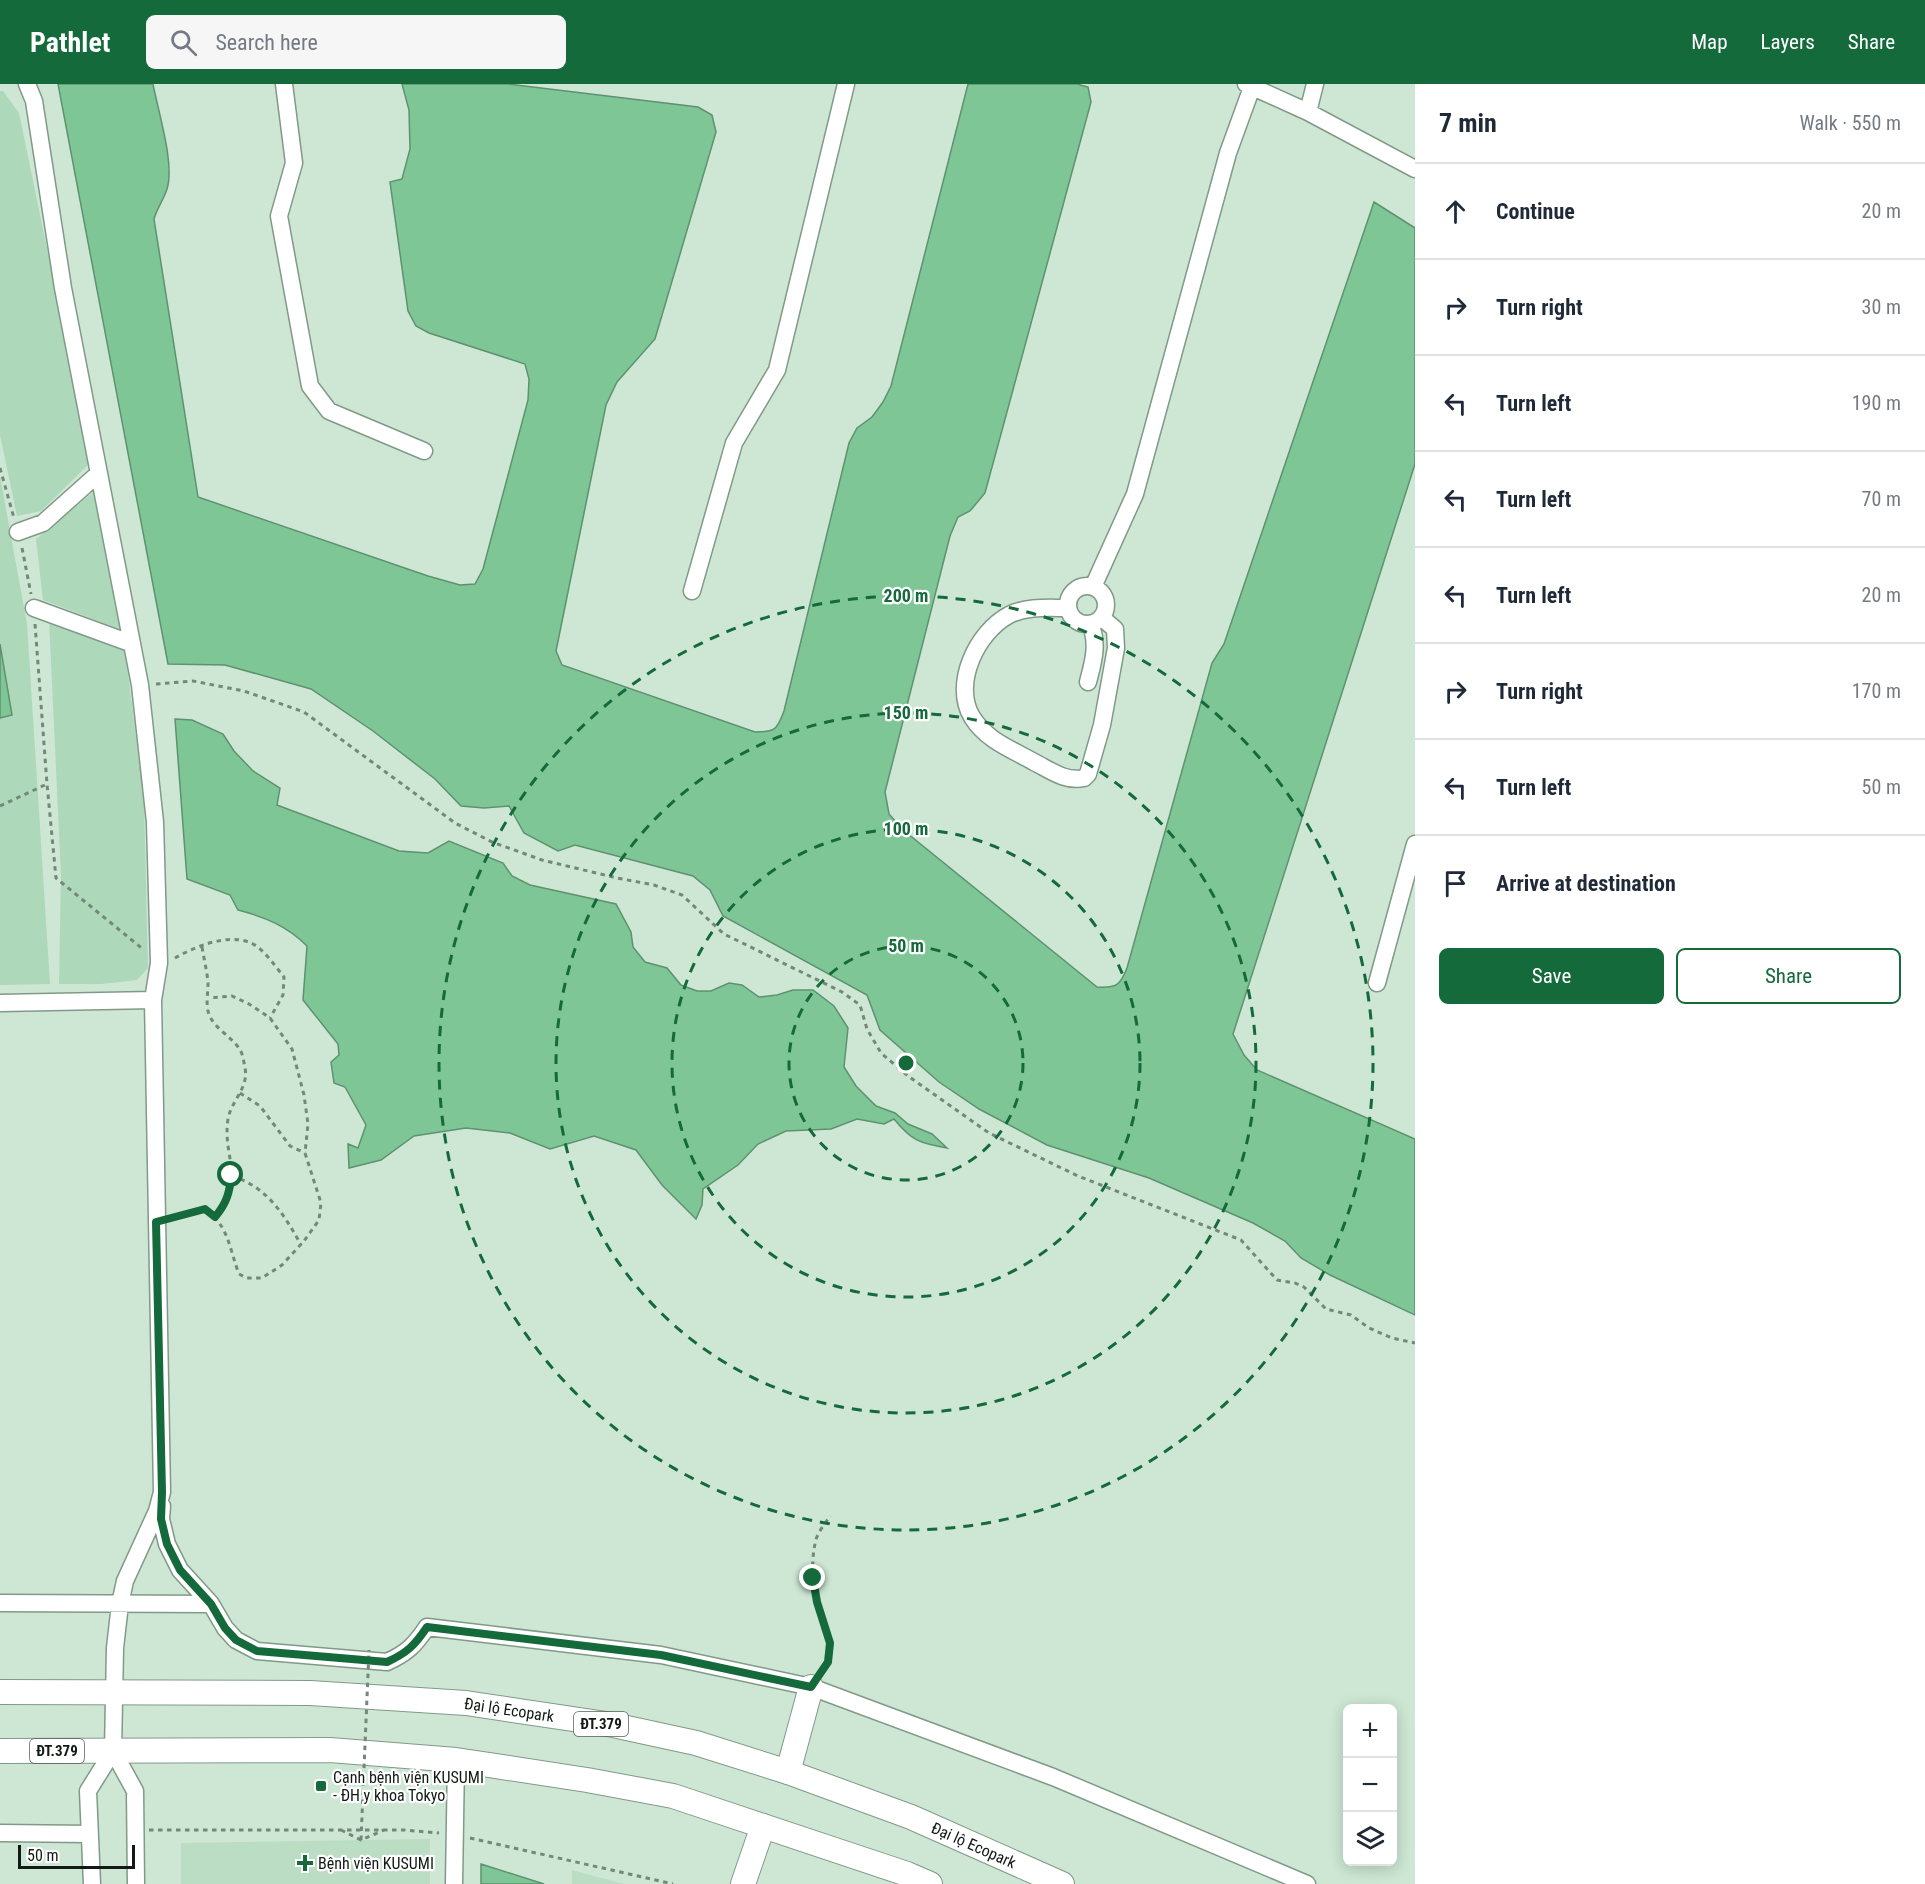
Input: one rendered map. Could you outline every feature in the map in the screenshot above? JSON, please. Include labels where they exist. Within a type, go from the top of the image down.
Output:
[{"type":"highway","points":[[788,1772],[811,1687]]},
{"type":"highway","name":"Đại lộ Ecopark","points":[[0,1692],[310,1693],[466,1703],[613,1725],[696,1743],[788,1772],[911,1817],[1062,1884]]},
{"type":"highway","name":"ĐT.379","points":[[0,1751],[330,1750],[456,1760],[673,1796],[907,1874],[930,1884]]},
{"type":"highway","points":[[743,1884],[763,1826]]},
{"type":"street","points":[[27,84],[34,101],[63,288],[130,643],[140,685],[155,822],[159,963],[153,1000],[161,1519],[167,1544],[180,1570],[211,1604],[225,1628],[236,1640],[257,1651],[387,1662],[404,1654],[416,1643],[427,1627],[661,1655],[811,1687],[1053,1777],[1307,1884]]},
{"type":"street","points":[[284,84],[294,163],[279,216],[310,386],[329,411],[424,451]]},
{"type":"street","points":[[692,591],[734,442],[777,370],[846,84]]},
{"type":"street","points":[[1308,112],[1315,84]]},
{"type":"street","points":[[1093,587],[1122,525],[1140,477],[1228,153],[1249,85],[1308,112],[1415,169]]},
{"type":"street","points":[[18,532],[44,523],[99,473]]},
{"type":"street","points":[[1068,608],[1032,608],[1010,615],[989,629],[974,649],[966,674],[966,698],[971,715],[985,733],[1017,754],[1071,780],[1084,778],[1088,774],[1102,725],[1116,648],[1115,629],[1096,621],[1077,622],[1072,618],[1068,608],[1070,596],[1084,586],[1093,587],[1102,593],[1105,599],[1105,612],[1096,621],[1095,646],[1088,682]]},
{"type":"street","points":[[34,608],[130,643]]},
{"type":"street","points":[[1377,983],[1415,844]]},
{"type":"street","points":[[0,1003],[153,1000]]},
{"type":"street","points":[[136,1884],[135,1791],[113,1751],[113,1694],[120,1604],[130,1567],[157,1511],[162,1492]]},
{"type":"street","points":[[0,1603],[211,1604]]},
{"type":"street","points":[[92,1884],[88,1791],[113,1751]]},
{"type":"street","points":[[454,1884],[456,1760]]},
{"type":"street","points":[[0,1833],[90,1834]]},
{"type":"path","points":[[0,468],[18,532],[34,608],[46,784],[56,878],[159,963],[170,961],[201,947],[235,939],[253,944],[284,977],[283,995],[270,1018]]},
{"type":"path","points":[[140,685],[193,681],[244,691],[304,712],[454,823],[542,860],[654,885],[682,895],[703,917],[724,934],[842,992],[860,1005],[867,1029],[881,1053],[908,1076],[989,1132],[1078,1176],[1241,1240],[1277,1280],[1295,1282],[1304,1287],[1326,1309],[1351,1315],[1369,1328],[1392,1338],[1415,1342]]},
{"type":"path","points":[[0,806],[46,784]]},
{"type":"path","points":[[201,947],[207,979],[208,1012],[218,1028],[241,1050],[246,1070],[243,1088],[228,1118],[231,1191],[224,1207],[215,1217]]},
{"type":"path","points":[[156,1222],[205,1209],[225,1229],[239,1274],[247,1278],[262,1278],[282,1265],[301,1245],[319,1220],[321,1203],[305,1153],[308,1124],[292,1048],[270,1018],[232,996],[209,998]]},
{"type":"path","points":[[240,1094],[260,1106],[291,1146],[305,1153]]},
{"type":"path","points":[[231,1175],[248,1182],[267,1196],[284,1214],[301,1245]]},
{"type":"path","points":[[811,1687],[828,1662],[830,1643],[817,1602],[813,1578],[815,1541],[830,1516]]},
{"type":"path","points":[[361,1840],[369,1650]]},
{"type":"path","points":[[334,1778],[363,1784]]},
{"type":"path","points":[[135,1830],[386,1830],[455,1835],[673,1884]]},
{"type":"path","points":[[340,1830],[361,1840],[386,1830]]},
{"type":"shaded area","points":[[58,84],[153,84],[169,166],[167,189],[154,219],[198,497],[460,585],[475,584],[483,569],[528,400],[529,379],[525,364],[429,333],[416,326],[408,311],[390,182],[402,179],[410,149],[409,110],[402,84],[508,84],[698,107],[712,115],[716,132],[655,339],[617,382],[606,405],[556,651],[562,665],[755,732],[774,729],[782,717],[849,443],[857,428],[872,417],[891,386],[968,84],[1077,84],[1088,87],[1091,102],[985,493],[970,511],[958,517],[950,536],[885,792],[889,814],[902,829],[1097,987],[1116,985],[1127,968],[1212,663],[1224,644],[1374,202],[1415,228],[1415,464],[1233,1034],[1244,1055],[1257,1070],[1415,1139],[1415,1315],[1330,1275],[1301,1258],[1285,1241],[1253,1223],[1149,1178],[1047,1145],[979,1109],[939,1082],[880,1030],[867,995],[723,916],[710,890],[693,876],[575,845],[558,851],[524,833],[509,806],[484,808],[461,806],[435,779],[373,731],[311,689],[225,665],[168,664]]},
{"type":"shaded area","points":[[0,91],[3,91],[19,113],[91,462],[41,511],[17,516],[0,435]]},
{"type":"shaded area","points":[[0,476],[27,624],[50,984],[0,985]]},
{"type":"shaded area","points":[[95,491],[120,629],[43,600],[36,539]]},
{"type":"shaded area","points":[[49,619],[125,650],[144,800],[148,968],[137,980],[101,984],[59,984],[61,875]]},
{"type":"shaded area","points":[[0,644],[12,715],[0,718]]},
{"type":"shaded area","points":[[175,719],[192,720],[223,734],[234,751],[253,771],[280,788],[277,805],[399,851],[428,853],[449,841],[503,863],[512,876],[530,885],[616,904],[631,932],[633,947],[645,962],[667,968],[681,985],[697,991],[711,991],[729,983],[742,985],[759,997],[793,990],[813,990],[834,1006],[848,1028],[844,1067],[856,1086],[876,1106],[895,1113],[908,1124],[932,1134],[947,1148],[911,1137],[894,1119],[884,1124],[857,1119],[831,1129],[786,1131],[758,1144],[738,1165],[703,1189],[702,1205],[696,1219],[662,1185],[636,1150],[594,1136],[550,1149],[510,1133],[466,1128],[414,1136],[381,1160],[349,1168],[348,1144],[358,1148],[366,1125],[345,1087],[334,1083],[331,1062],[339,1055],[338,1044],[303,1000],[307,946],[292,933],[275,923],[238,910],[230,895],[187,879]]},
{"type":"shaded area","name":"Bệnh viện KUSUMI","points":[[430,1839],[430,1884],[181,1884],[181,1843]]},
{"type":"shaded area","points":[[481,1864],[544,1884],[481,1884]]},
{"type":"shaded area","points":[[572,1870],[624,1884],[572,1884]]},
{"type":"place","name":"Cạnh bệnh viện KUSUMI - ĐH y khoa Tokyo","points":[[321,1786]]},
{"type":"place","name":"Bệnh viện KUSUMI","points":[[305,1863]]},
{"type":"route","points":[[231,1175],[231,1191],[224,1207],[215,1217],[205,1209],[156,1222],[161,1519],[167,1544],[180,1570],[211,1604],[225,1628],[236,1640],[257,1651],[387,1662],[404,1654],[416,1643],[427,1627],[661,1655],[811,1687],[828,1662],[830,1643],[817,1602],[813,1578]]}]
